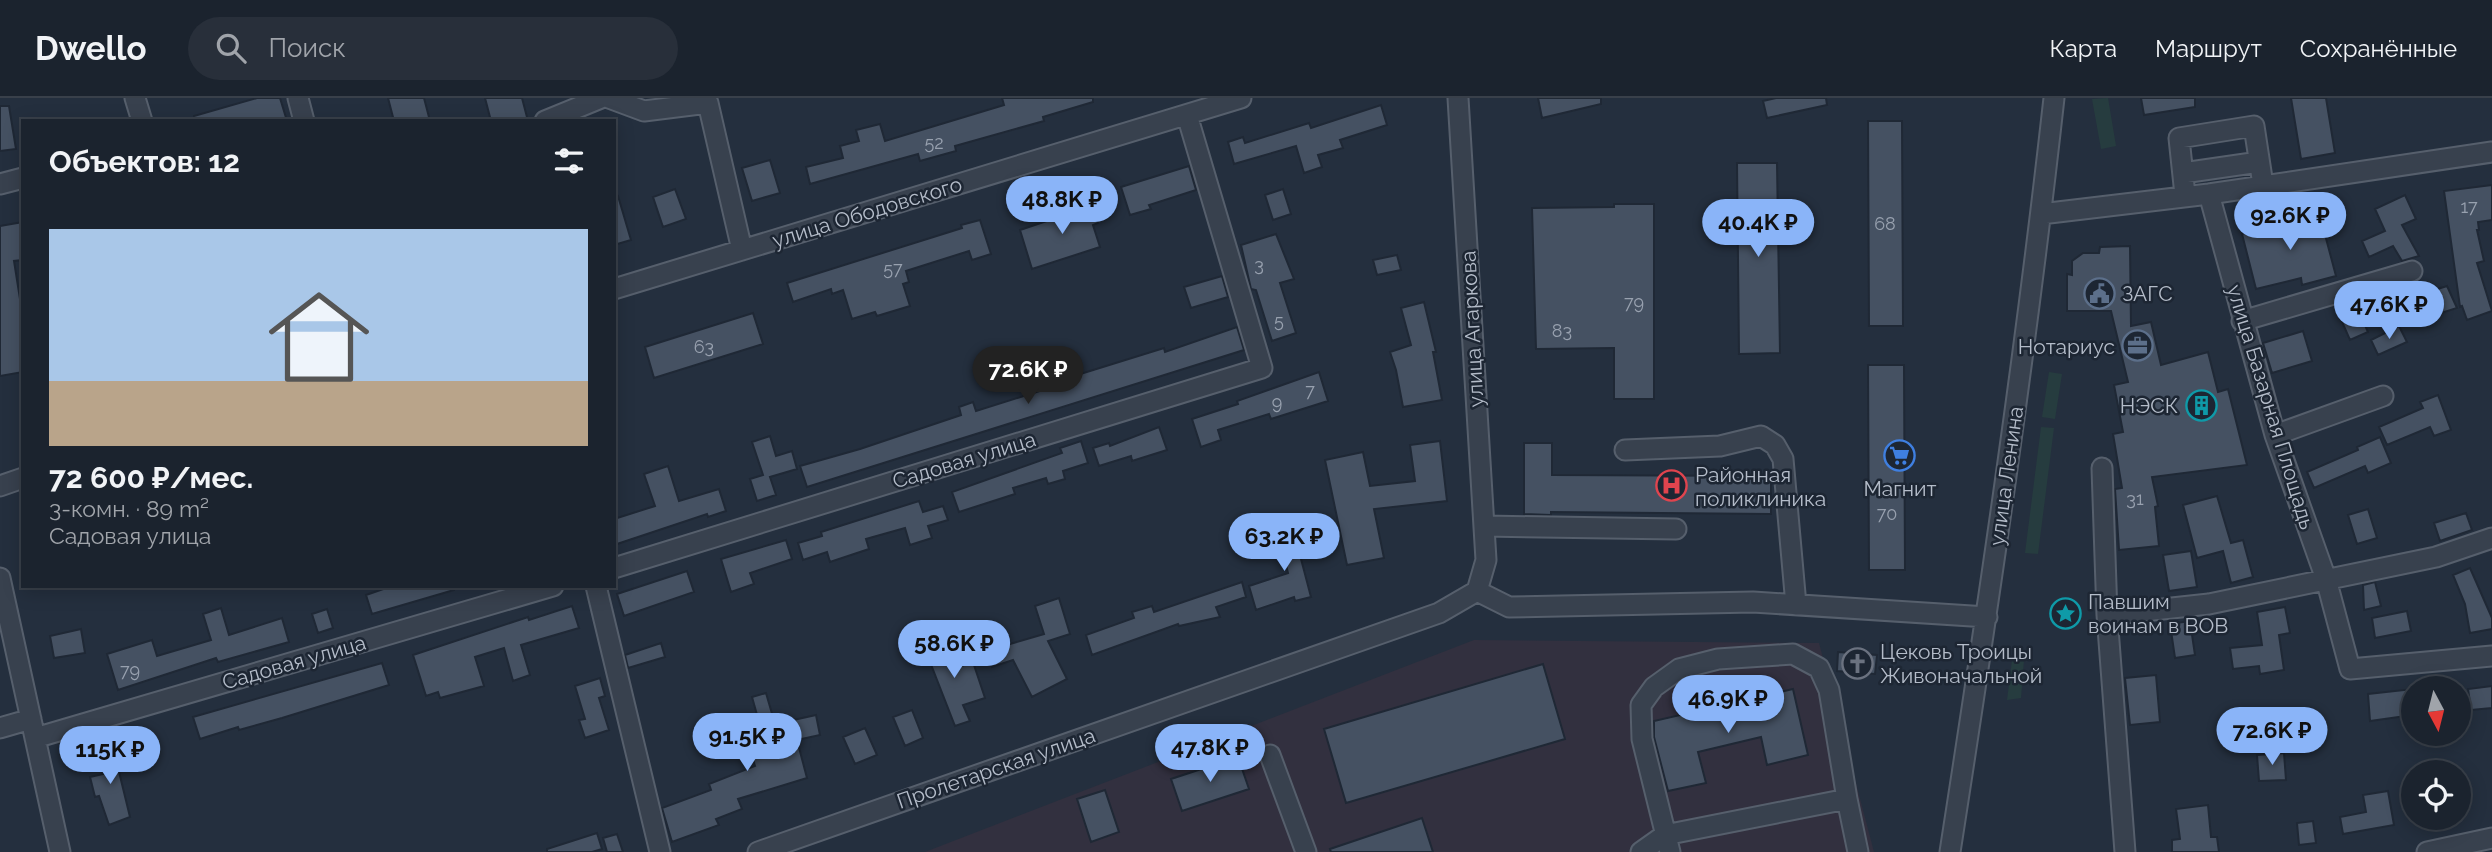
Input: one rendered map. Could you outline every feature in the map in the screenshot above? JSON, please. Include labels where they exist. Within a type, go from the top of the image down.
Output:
[{"type":"street","points":[[135,98],[141,119]]},
{"type":"street","points":[[298,98],[303,119]]},
{"type":"street","points":[[550,119],[601,98]]},
{"type":"street","points":[[608,98],[644,111],[713,100],[742,250]]},
{"type":"street","name":"улица Ободовского","points":[[616,288],[1241,98]]},
{"type":"street","name":"улица Агаркова","points":[[1458,98],[1486,560],[1477,591]]},
{"type":"street","name":"улица Ленина","points":[[1950,852],[1987,617],[2054,98]]},
{"type":"street","name":"Садовая улица","points":[[616,567],[1262,368],[1186,115]]},
{"type":"street","points":[[2185,195],[2179,138],[2254,126],[2263,184]]},
{"type":"street","points":[[2041,214],[2209,194],[2492,152]]},
{"type":"street","points":[[2183,173],[2259,162]]},
{"type":"street","points":[[0,184],[21,179]]},
{"type":"street","name":"улица Базарная Площадь","points":[[2209,194],[2275,435],[2326,579],[2350,669],[2492,656]]},
{"type":"street","points":[[2242,321],[2412,271]]},
{"type":"street","points":[[2275,435],[2383,396]]},
{"type":"street","points":[[1626,450],[1720,446],[1761,436],[1769,439],[1783,458],[1796,605]]},
{"type":"street","points":[[2102,468],[2107,615],[2125,852]]},
{"type":"street","points":[[0,486],[21,479]]},
{"type":"street","points":[[1484,526],[1676,529]]},
{"type":"street","points":[[2107,615],[2209,604],[2436,557],[2492,538]]},
{"type":"street","points":[[0,578],[60,852]]},
{"type":"street","name":"Садовая улица","points":[[0,728],[33,729],[546,588]]},
{"type":"street","points":[[596,588],[660,852]]},
{"type":"street","points":[[1477,591],[1509,607],[1753,602],[1987,617]]},
{"type":"street","name":"Пролетарская улица","points":[[758,852],[1439,612],[1477,591]]},
{"type":"street","points":[[1668,844],[1642,739],[1641,705],[1654,687],[1679,669],[1718,659],[1793,654],[1819,668],[1829,690],[1858,852]]},
{"type":"street","points":[[1270,755],[1306,852]]},
{"type":"street","points":[[1641,852],[1847,799]]},
{"type":"street","points":[[2427,852],[2492,838]]},
{"type":"shaded area","points":[[1474,640],[1819,643],[1874,852],[925,852]]},
{"type":"green space","points":[[2108,98],[2116,146],[2101,149],[2092,99]]},
{"type":"green space","points":[[2049,372],[2062,374],[2055,419],[2042,417]]},
{"type":"green space","points":[[2041,427],[2054,428],[2038,554],[2025,553]]},
{"type":"green space","points":[[2013,652],[2024,660],[2021,698],[2007,700]]},
{"type":"building","points":[[257,98],[280,98],[286,119],[194,119],[194,116]]},
{"type":"building","points":[[388,98],[424,98],[429,119],[393,119]]},
{"type":"building","points":[[485,98],[522,98],[527,119],[490,119]]},
{"type":"building","points":[[1002,98],[1093,98],[1093,102],[1043,117],[1044,121],[955,146],[956,151],[920,161],[918,154],[810,184],[806,167],[843,158],[840,146],[859,141],[856,130],[880,124],[885,141],[1004,105]]},
{"type":"building","points":[[1538,98],[1601,98],[1601,104],[1542,118]]},
{"type":"building","points":[[1776,98],[1826,98],[1827,105],[1767,118],[1763,101]]},
{"type":"building","points":[[2141,98],[2195,98],[2195,107],[2144,115]]},
{"type":"building","points":[[2291,98],[2326,98],[2335,153],[2301,159]]},
{"type":"building","points":[[1381,105],[1387,125],[1340,140],[1343,148],[1318,155],[1322,167],[1304,173],[1296,146],[1234,164],[1228,142],[1243,137],[1245,143],[1309,123],[1311,128]]},
{"type":"building","points":[[0,106],[9,106],[16,149],[0,151]]},
{"type":"building","points":[[1868,121],[1902,121],[1903,326],[1869,326]]},
{"type":"building","points":[[770,160],[780,193],[752,201],[742,168]]},
{"type":"building","points":[[1737,163],[1777,163],[1780,353],[1739,354]]},
{"type":"building","points":[[1189,166],[1196,190],[1149,205],[1151,209],[1130,215],[1121,187]]},
{"type":"building","points":[[2492,185],[2492,220],[2478,222],[2477,230],[2484,261],[2477,263],[2492,311],[2467,320],[2462,306],[2460,307],[2444,191]]},
{"type":"building","points":[[675,189],[686,219],[663,227],[653,197]]},
{"type":"building","points":[[1283,189],[1291,214],[1273,220],[1265,195]]},
{"type":"building","points":[[2405,195],[2416,219],[2402,225],[2419,256],[2402,261],[2393,246],[2369,257],[2362,241],[2385,231],[2375,209]]},
{"type":"building","points":[[616,196],[631,240],[616,244]]},
{"type":"building","points":[[1091,202],[1098,223],[1093,225],[1100,247],[1032,269],[1020,230],[1056,218],[1054,213]]},
{"type":"building","points":[[1614,204],[1654,204],[1654,399],[1614,399],[1614,348],[1536,349],[1532,208],[1614,207]]},
{"type":"building","points":[[2319,212],[2336,276],[2302,285],[2301,278],[2256,289],[2242,234]]},
{"type":"building","points":[[980,220],[991,254],[972,260],[969,251],[906,271],[909,282],[903,284],[910,306],[877,316],[875,312],[852,319],[843,290],[832,294],[831,289],[793,302],[787,283]]},
{"type":"building","points":[[21,222],[21,260],[14,261],[21,305],[21,372],[0,376],[0,226]]},
{"type":"building","points":[[1276,234],[1294,279],[1280,283],[1296,333],[1272,341],[1256,290],[1251,289],[1241,245]]},
{"type":"building","points":[[2130,246],[2131,326],[2151,322],[2161,365],[2208,352],[2218,392],[2228,389],[2247,465],[2152,477],[2158,506],[2155,507],[2159,546],[2119,550],[2115,489],[2122,488],[2113,434],[2123,432],[2114,385],[2128,382],[2111,311],[2067,311],[2067,274],[2072,275],[2072,261],[2083,253],[2099,253],[2100,247]]},
{"type":"building","points":[[1397,255],[1401,270],[1377,275],[1373,260]]},
{"type":"building","points":[[1222,276],[1228,297],[1191,308],[1184,287]]},
{"type":"building","points":[[2447,286],[2457,308],[2435,315],[2428,292]]},
{"type":"building","points":[[1424,302],[1436,352],[1433,352],[1442,400],[1403,407],[1390,352],[1411,345],[1401,308]]},
{"type":"building","points":[[2357,307],[2368,332],[2350,340],[2339,315]]},
{"type":"building","points":[[753,313],[763,344],[654,378],[645,347]]},
{"type":"building","points":[[2399,326],[2407,342],[2378,355],[2371,340]]},
{"type":"building","points":[[1237,327],[1244,350],[807,487],[800,466],[961,415],[959,407],[973,402],[976,411],[1062,384],[1061,380],[1164,348],[1165,352]]},
{"type":"building","points":[[2303,331],[2312,361],[2272,373],[2263,343]]},
{"type":"building","points":[[1868,365],[1904,365],[1905,570],[1869,570]]},
{"type":"building","points":[[1319,372],[1328,401],[1271,419],[1269,414],[1218,430],[1221,440],[1201,447],[1192,419]]},
{"type":"building","points":[[2438,395],[2451,430],[2434,436],[2430,427],[2387,445],[2379,427],[2423,408],[2420,402]]},
{"type":"building","points":[[1159,427],[1167,450],[1132,461],[1131,456],[1099,466],[1093,448],[1109,443],[1110,446]]},
{"type":"building","points":[[770,436],[776,456],[792,451],[797,469],[770,477],[776,495],[757,501],[750,479],[763,475],[752,442]]},
{"type":"building","points":[[2380,437],[2391,463],[2368,473],[2365,466],[2314,488],[2307,472],[2358,450],[2357,447]]},
{"type":"building","points":[[1081,441],[1088,463],[1063,471],[1065,479],[1048,484],[1046,478],[1013,488],[1015,494],[959,512],[952,492],[1062,453],[1060,448]]},
{"type":"building","points":[[1440,441],[1447,501],[1374,509],[1384,558],[1347,565],[1325,460],[1363,452],[1370,486],[1415,481],[1410,445]]},
{"type":"building","points":[[1524,443],[1552,443],[1552,475],[1771,476],[1771,514],[1524,514]]},
{"type":"building","points":[[668,466],[679,501],[719,489],[726,511],[708,517],[707,514],[616,544],[616,518],[655,506],[644,474]]},
{"type":"building","points":[[2217,496],[2231,543],[2243,540],[2253,577],[2231,583],[2223,551],[2197,558],[2183,505]]},
{"type":"building","points":[[919,501],[923,512],[943,506],[948,520],[928,526],[932,538],[910,545],[905,528],[866,539],[869,549],[830,562],[827,552],[803,560],[798,543],[822,536],[821,532]]},
{"type":"building","points":[[2368,509],[2377,538],[2357,544],[2348,515]]},
{"type":"building","points":[[2466,513],[2472,530],[2440,541],[2434,523]]},
{"type":"building","points":[[1290,517],[1311,597],[1295,601],[1294,597],[1256,610],[1249,586],[1288,573],[1275,521]]},
{"type":"building","points":[[786,540],[792,559],[750,573],[754,584],[731,592],[721,559]]},
{"type":"building","points":[[2191,551],[2197,587],[2169,591],[2163,555]]},
{"type":"building","points":[[2470,568],[2492,618],[2492,629],[2470,633],[2465,604],[2453,575]]},
{"type":"building","points":[[687,571],[694,592],[624,616],[617,594]]},
{"type":"building","points":[[1242,582],[1246,597],[1216,607],[1220,617],[1179,626],[1178,624],[1092,655],[1086,635],[1134,618],[1132,612],[1152,606],[1154,612]]},
{"type":"building","points":[[2375,582],[2381,606],[2364,610],[2363,585]]},
{"type":"building","points":[[386,588],[454,588],[372,614],[366,595]]},
{"type":"building","points":[[1059,598],[1070,634],[1048,641],[1067,679],[1032,697],[1013,660],[992,667],[985,643],[1007,635],[1010,644],[1044,634],[1035,606]]},
{"type":"building","points":[[572,606],[579,628],[521,645],[530,675],[513,681],[504,648],[475,657],[484,686],[440,698],[438,692],[426,696],[413,655],[528,617],[529,620]]},
{"type":"building","points":[[2285,607],[2290,633],[2279,635],[2284,670],[2260,674],[2259,666],[2233,669],[2230,648],[2262,645],[2257,612]]},
{"type":"building","points":[[221,608],[229,635],[282,618],[289,642],[218,662],[216,658],[118,690],[107,654],[152,640],[157,656],[211,640],[203,614]]},
{"type":"building","points":[[327,609],[333,628],[318,633],[312,614]]},
{"type":"building","points":[[2407,611],[2411,631],[2375,638],[2372,618]]},
{"type":"building","points":[[2190,621],[2195,655],[2175,658],[2170,624]]},
{"type":"building","points":[[81,629],[85,653],[54,658],[50,636]]},
{"type":"building","points":[[943,636],[955,668],[973,662],[985,698],[963,705],[970,721],[955,726],[923,644]]},
{"type":"building","points":[[661,643],[665,657],[628,668],[625,655]]},
{"type":"building","name":"Цековь Троицы Живоначальной","points":[[1838,652],[1877,655],[1875,674],[1837,671]]},
{"type":"building","points":[[382,663],[389,685],[282,718],[239,730],[238,727],[200,739],[193,717]]},
{"type":"building","points":[[1543,664],[1565,739],[1346,803],[1324,729]]},
{"type":"building","points":[[2156,675],[2160,722],[2130,725],[2125,678]]},
{"type":"building","points":[[600,678],[605,696],[599,698],[609,730],[585,738],[579,720],[585,719],[575,686]]},
{"type":"building","points":[[2492,686],[2492,708],[2471,710],[2471,689]]},
{"type":"building","points":[[1793,689],[1808,755],[1767,765],[1761,737],[1698,752],[1706,783],[1668,791],[1654,737],[1654,721]]},
{"type":"building","points":[[2401,690],[2401,717],[2370,721],[2368,694]]},
{"type":"building","points":[[766,693],[775,724],[816,715],[820,735],[797,740],[807,778],[738,799],[742,809],[716,819],[719,825],[672,842],[662,808],[711,790],[709,784],[755,766],[745,734],[761,729],[752,697]]},
{"type":"building","points":[[912,710],[923,738],[905,746],[893,717]]},
{"type":"building","points":[[865,728],[877,755],[855,764],[843,737]]},
{"type":"building","points":[[112,743],[130,817],[109,825],[99,796],[95,797],[90,777],[103,774],[95,749]]},
{"type":"building","points":[[2284,753],[2286,780],[2259,781],[2257,755]]},
{"type":"building","points":[[1238,757],[1249,789],[1182,811],[1171,779]]},
{"type":"building","points":[[1105,790],[1119,832],[1091,842],[1077,799]]},
{"type":"building","points":[[2388,791],[2394,825],[2343,834],[2340,817],[2366,812],[2363,795]]},
{"type":"building","points":[[2208,805],[2211,837],[2217,837],[2219,852],[2172,852],[2172,840],[2180,839],[2176,809]]},
{"type":"building","points":[[1422,818],[1433,852],[1331,852],[1330,849]]},
{"type":"building","points":[[2313,821],[2316,843],[2299,845],[2297,823]]},
{"type":"building","points":[[597,833],[602,849],[592,852],[547,852],[547,849]]},
{"type":"building","points":[[617,834],[623,852],[607,852],[603,838]]},
{"type":"place","name":"ЗАГС","points":[[2099,293]]},
{"type":"place","name":"Нотариус","points":[[2138,346]]},
{"type":"place","name":"НЭСК","points":[[2201,405]]},
{"type":"place","name":"Магнит","points":[[1900,456]]},
{"type":"place","name":"Районная поликлиника","points":[[1672,486]]},
{"type":"place","name":"Павшим воинам в ВОВ","points":[[2065,613]]},
{"type":"place","name":"Цековь Троицы Живоначальной","points":[[1857,663]]}]
